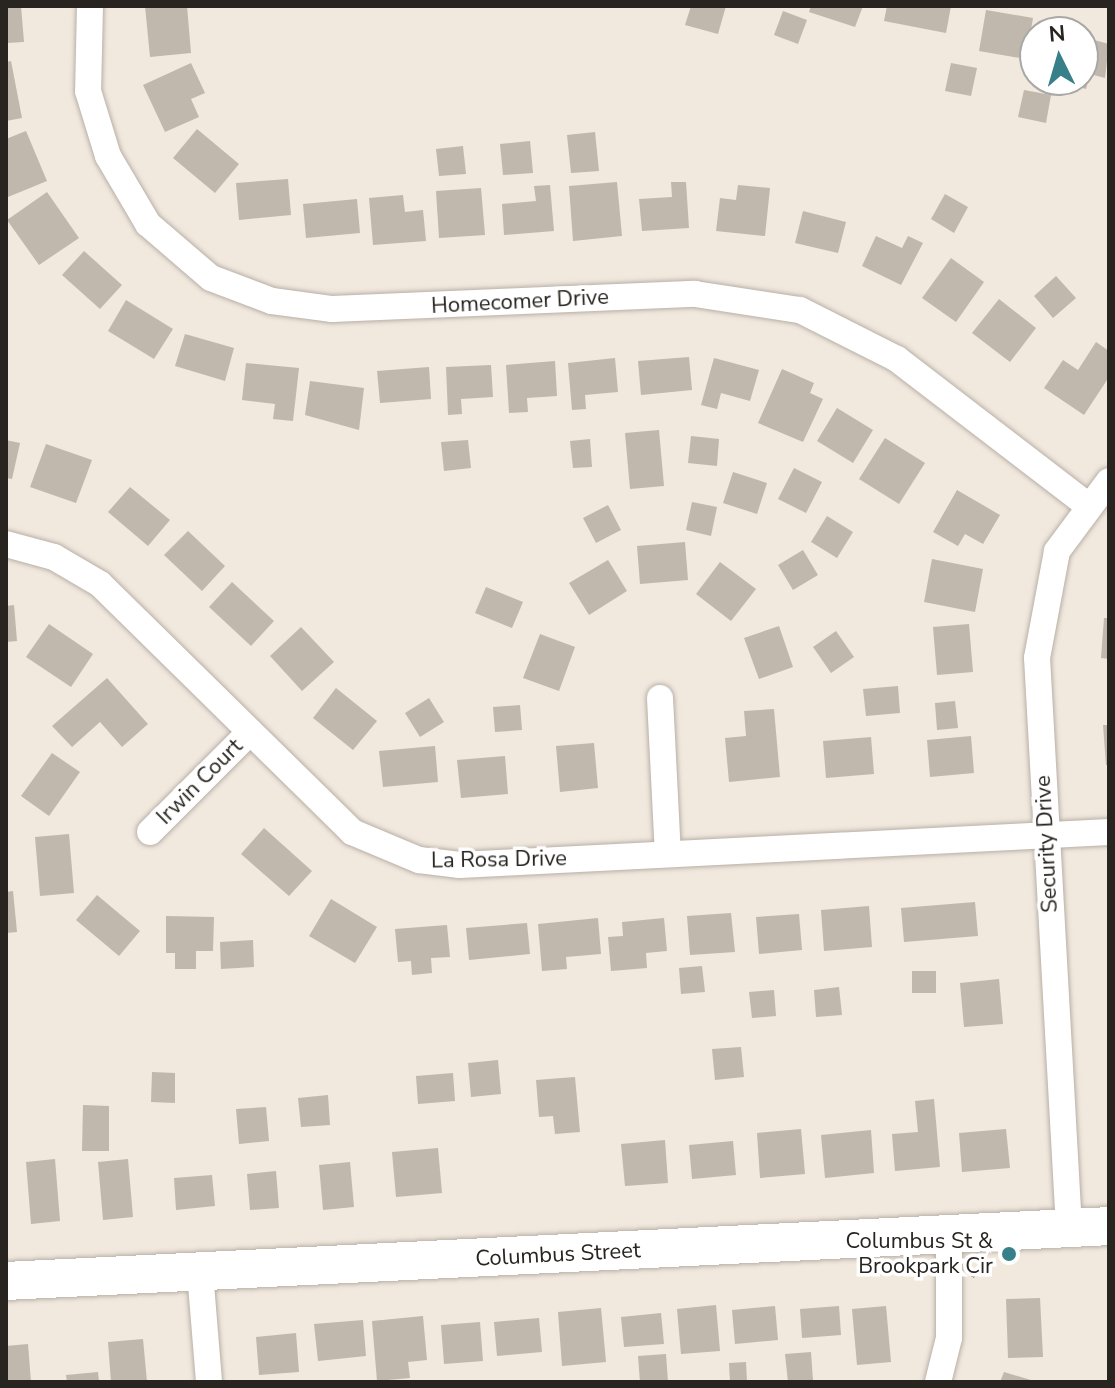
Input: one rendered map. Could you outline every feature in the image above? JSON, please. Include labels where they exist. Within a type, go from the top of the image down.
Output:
[{"type":"main road","name":"Columbus Street","points":[[6,1281],[1109,1226]]},
{"type":"street","name":"Homecomer Drive","points":[[90,6],[88,91],[108,156],[148,224],[211,278],[272,301],[332,309],[695,294],[800,310],[897,359],[1087,505]]},
{"type":"street","name":"Security Drive","points":[[1069,1228],[1046,835],[1040,631],[1057,551],[1087,505],[1109,481]]},
{"type":"street","name":"La Rosa Drive","points":[[6,544],[54,557],[100,584],[352,832],[408,857],[460,865],[1109,832]]},
{"type":"street","points":[[660,698],[668,854]]},
{"type":"street","name":"Irwin Court","points":[[150,832],[250,732]]},
{"type":"street","points":[[938,1382],[952,1305],[949,1236]]},
{"type":"street","points":[[200,1272],[209,1382]]},
{"type":"building","points":[[6,6],[21,6],[24,42],[6,43]]},
{"type":"building","points":[[145,6],[187,6],[191,53],[150,57]]},
{"type":"building","points":[[691,6],[726,6],[718,34],[685,25]]},
{"type":"building","points":[[811,6],[863,6],[855,27],[809,12]]},
{"type":"building","points":[[887,6],[951,6],[946,33],[884,21]]},
{"type":"building","points":[[986,10],[1021,16],[1019,58],[979,51]]},
{"type":"building","points":[[783,11],[807,20],[798,44],[774,35]]},
{"type":"building","points":[[1099,41],[1109,44],[1105,78],[1099,76]]},
{"type":"building","points":[[11,61],[22,118],[6,121],[6,62]]},
{"type":"building","points":[[191,63],[205,93],[191,99],[199,117],[165,132],[143,85]]},
{"type":"building","points":[[951,63],[977,68],[971,96],[945,91]]},
{"type":"building","points":[[1023,96],[1051,96],[1046,123],[1018,117]]},
{"type":"building","points":[[197,129],[239,164],[215,193],[173,158]]},
{"type":"building","points":[[26,131],[47,181],[8,197],[6,139]]},
{"type":"building","points":[[595,132],[599,171],[571,173],[567,135]]},
{"type":"building","points":[[530,141],[533,173],[503,175],[500,144]]},
{"type":"building","points":[[463,146],[466,174],[439,176],[436,149]]},
{"type":"building","points":[[288,179],[291,215],[239,220],[236,183]]},
{"type":"building","points":[[617,182],[622,236],[573,241],[569,186]]},
{"type":"building","points":[[671,182],[686,182],[689,228],[642,231],[639,199],[672,197]]},
{"type":"building","points":[[550,185],[554,231],[504,235],[502,204],[536,201],[534,186]]},
{"type":"building","points":[[738,185],[770,188],[765,236],[716,231],[720,198],[736,200]]},
{"type":"building","points":[[481,188],[485,235],[439,238],[436,191]]},
{"type":"building","points":[[47,192],[79,238],[39,265],[7,220]]},
{"type":"building","points":[[945,194],[968,207],[954,233],[931,219]]},
{"type":"building","points":[[403,195],[405,212],[423,210],[426,241],[373,245],[369,198]]},
{"type":"building","points":[[357,199],[360,233],[306,238],[303,204]]},
{"type":"building","points":[[803,211],[846,222],[838,253],[795,243]]},
{"type":"building","points":[[876,236],[902,248],[908,236],[923,243],[901,285],[862,266]]},
{"type":"building","points":[[84,251],[122,285],[100,309],[62,275]]},
{"type":"building","points":[[951,258],[984,282],[956,322],[922,298]]},
{"type":"building","points":[[1056,276],[1076,298],[1053,318],[1034,296]]},
{"type":"building","points":[[999,299],[1036,328],[1010,362],[972,333]]},
{"type":"building","points":[[126,300],[173,329],[154,359],[108,331]]},
{"type":"building","points":[[185,334],[234,348],[225,381],[175,366]]},
{"type":"building","points":[[1096,342],[1109,351],[1109,377],[1084,415],[1044,388],[1063,360],[1078,370]]},
{"type":"building","points":[[689,357],[692,390],[641,395],[638,361]]},
{"type":"building","points":[[615,358],[618,392],[585,395],[586,409],[572,410],[568,363]]},
{"type":"building","points":[[714,358],[759,370],[750,401],[721,393],[717,409],[701,405]]},
{"type":"building","points":[[555,361],[557,396],[527,398],[528,412],[509,413],[506,365]]},
{"type":"building","points":[[246,363],[299,368],[293,421],[273,419],[275,404],[242,400]]},
{"type":"building","points":[[491,365],[493,397],[461,399],[462,414],[448,415],[446,367]]},
{"type":"building","points":[[429,367],[431,399],[380,403],[377,371]]},
{"type":"building","points":[[782,369],[814,383],[810,393],[823,399],[803,442],[758,423]]},
{"type":"building","points":[[310,381],[364,388],[359,430],[305,415]]},
{"type":"building","points":[[837,408],[873,430],[853,463],[817,441]]},
{"type":"building","points":[[659,430],[664,486],[630,489],[625,433]]},
{"type":"building","points":[[691,436],[719,439],[717,466],[688,463]]},
{"type":"building","points":[[885,438],[925,463],[899,504],[859,479]]},
{"type":"building","points":[[590,439],[592,467],[573,468],[570,441]]},
{"type":"building","points":[[6,440],[20,443],[12,479],[6,478]]},
{"type":"building","points":[[468,440],[471,468],[444,471],[441,442]]},
{"type":"building","points":[[46,444],[92,460],[76,503],[30,487]]},
{"type":"building","points":[[794,468],[822,482],[806,513],[778,499]]},
{"type":"building","points":[[733,472],[767,483],[757,514],[723,503]]},
{"type":"building","points":[[130,487],[170,520],[148,546],[108,512]]},
{"type":"building","points":[[957,490],[1000,515],[983,544],[965,534],[958,546],[933,532]]},
{"type":"building","points":[[692,502],[717,507],[711,536],[686,530]]},
{"type":"building","points":[[608,505],[621,530],[596,543],[583,518]]},
{"type":"building","points":[[827,516],[853,532],[837,558],[811,542]]},
{"type":"building","points":[[188,531],[225,566],[202,591],[164,555]]},
{"type":"building","points":[[685,542],[688,580],[640,584],[637,546]]},
{"type":"building","points":[[803,550],[818,575],[793,590],[778,565]]},
{"type":"building","points":[[932,559],[983,569],[975,612],[924,602]]},
{"type":"building","points":[[608,560],[627,591],[589,615],[569,583]]},
{"type":"building","points":[[720,562],[756,589],[731,621],[696,594]]},
{"type":"building","points":[[232,582],[274,621],[251,646],[209,607]]},
{"type":"building","points":[[486,587],[523,602],[512,628],[475,613]]},
{"type":"building","points":[[14,605],[17,641],[6,642],[6,606]]},
{"type":"building","points":[[1104,618],[1109,618],[1109,659],[1101,658]]},
{"type":"building","points":[[49,624],[93,654],[71,687],[26,657]]},
{"type":"building","points":[[969,624],[973,672],[937,675],[933,627]]},
{"type":"building","points":[[779,626],[793,667],[759,679],[744,638]]},
{"type":"building","points":[[301,627],[334,662],[302,691],[270,656]]},
{"type":"building","points":[[836,631],[854,657],[831,673],[813,647]]},
{"type":"building","points":[[540,634],[575,647],[559,691],[523,678]]},
{"type":"building","points":[[107,678],[148,724],[122,747],[100,722],[72,747],[52,726]]},
{"type":"building","points":[[898,686],[900,713],[866,716],[863,689]]},
{"type":"building","points":[[336,688],[377,721],[353,750],[313,718]]},
{"type":"building","points":[[429,698],[444,722],[420,737],[405,713]]},
{"type":"building","points":[[955,701],[958,728],[937,730],[935,703]]},
{"type":"building","points":[[520,705],[522,730],[495,732],[493,707]]},
{"type":"building","points":[[774,709],[780,777],[729,782],[725,738],[746,736],[744,711]]},
{"type":"building","points":[[1103,725],[1109,725],[1109,765],[1106,765]]},
{"type":"building","points":[[971,736],[974,773],[930,777],[927,740]]},
{"type":"building","points":[[871,737],[874,774],[826,778],[823,741]]},
{"type":"building","points":[[594,743],[598,788],[560,792],[556,746]]},
{"type":"building","points":[[435,746],[438,782],[383,787],[379,751]]},
{"type":"building","points":[[52,753],[80,772],[49,816],[21,796]]},
{"type":"building","points":[[505,756],[508,794],[461,798],[457,760]]},
{"type":"building","points":[[264,828],[312,871],[289,896],[241,854]]},
{"type":"building","points":[[69,834],[74,893],[40,896],[35,837]]},
{"type":"building","points":[[13,891],[17,932],[6,933],[6,892]]},
{"type":"building","points":[[97,895],[140,931],[119,956],[76,920]]},
{"type":"building","points":[[331,899],[377,927],[355,963],[309,936]]},
{"type":"building","points":[[975,902],[978,936],[904,942],[901,908]]},
{"type":"building","points":[[869,906],[872,947],[824,951],[821,910]]},
{"type":"building","points":[[731,913],[735,952],[690,955],[687,916]]},
{"type":"building","points":[[799,914],[802,950],[759,954],[756,917]]},
{"type":"building","points":[[166,916],[214,917],[213,951],[196,951],[196,969],[175,969],[175,953],[166,953]]},
{"type":"building","points":[[598,918],[601,954],[566,957],[567,969],[542,971],[538,924]]},
{"type":"building","points":[[664,918],[667,951],[646,953],[647,968],[611,971],[608,937],[623,936],[622,922]]},
{"type":"building","points":[[527,923],[530,954],[469,960],[466,928]]},
{"type":"building","points":[[447,925],[450,957],[431,958],[432,973],[412,975],[411,961],[398,962],[395,929]]},
{"type":"building","points":[[253,940],[254,967],[221,969],[220,942]]},
{"type":"building","points":[[702,966],[705,992],[681,994],[679,968]]},
{"type":"building","points":[[912,971],[936,971],[936,993],[912,993]]},
{"type":"building","points":[[999,979],[1003,1024],[964,1027],[960,983]]},
{"type":"building","points":[[839,987],[842,1015],[816,1017],[814,990]]},
{"type":"building","points":[[774,990],[776,1016],[752,1018],[749,992]]},
{"type":"building","points":[[741,1047],[744,1077],[715,1080],[712,1049]]},
{"type":"building","points":[[498,1060],[501,1094],[471,1097],[468,1063]]},
{"type":"building","points":[[152,1072],[175,1073],[175,1103],[151,1102]]},
{"type":"building","points":[[453,1073],[455,1101],[418,1104],[416,1076]]},
{"type":"building","points":[[575,1077],[580,1132],[555,1134],[553,1116],[539,1117],[536,1080]]},
{"type":"building","points":[[328,1095],[330,1125],[301,1127],[298,1098]]},
{"type":"building","points":[[934,1099],[940,1167],[895,1171],[892,1134],[918,1132],[915,1101]]},
{"type":"building","points":[[83,1105],[109,1106],[109,1151],[82,1151]]},
{"type":"building","points":[[266,1107],[269,1141],[239,1144],[236,1109]]},
{"type":"building","points":[[801,1129],[805,1174],[760,1178],[757,1133]]},
{"type":"building","points":[[1006,1129],[1010,1168],[962,1172],[959,1133]]},
{"type":"building","points":[[871,1130],[874,1173],[825,1178],[821,1135]]},
{"type":"building","points":[[665,1140],[668,1183],[625,1186],[621,1144]]},
{"type":"building","points":[[733,1141],[736,1175],[692,1179],[689,1145]]},
{"type":"building","points":[[438,1148],[442,1193],[396,1197],[392,1152]]},
{"type":"building","points":[[55,1159],[60,1221],[31,1224],[26,1162]]},
{"type":"building","points":[[128,1159],[133,1217],[103,1220],[98,1162]]},
{"type":"building","points":[[350,1162],[354,1207],[323,1210],[319,1165]]},
{"type":"building","points":[[276,1171],[279,1208],[250,1210],[247,1174]]},
{"type":"building","points":[[212,1175],[215,1206],[176,1210],[174,1178]]},
{"type":"building","points":[[1040,1298],[1043,1357],[1008,1358],[1006,1299]]},
{"type":"building","points":[[716,1305],[720,1351],[681,1354],[677,1309]]},
{"type":"building","points":[[775,1306],[778,1340],[735,1344],[732,1310]]},
{"type":"building","points":[[839,1306],[841,1335],[802,1338],[800,1309]]},
{"type":"building","points":[[886,1306],[891,1362],[857,1365],[852,1309]]},
{"type":"building","points":[[601,1308],[606,1362],[562,1366],[558,1312]]},
{"type":"building","points":[[661,1313],[664,1344],[624,1347],[621,1317]]},
{"type":"building","points":[[423,1316],[427,1360],[408,1362],[410,1378],[377,1381],[372,1321]]},
{"type":"building","points":[[539,1318],[542,1352],[497,1356],[494,1322]]},
{"type":"building","points":[[363,1320],[366,1356],[318,1361],[314,1324]]},
{"type":"building","points":[[480,1322],[483,1361],[444,1364],[441,1325]]},
{"type":"building","points":[[296,1333],[299,1372],[259,1375],[256,1337]]},
{"type":"building","points":[[143,1339],[147,1382],[111,1382],[108,1342]]},
{"type":"building","points":[[28,1344],[31,1382],[6,1382],[6,1346]]},
{"type":"building","points":[[811,1352],[813,1381],[788,1382],[785,1354]]},
{"type":"building","points":[[666,1354],[668,1382],[640,1382],[638,1356]]},
{"type":"building","points":[[746,1362],[747,1382],[730,1382],[729,1363]]},
{"type":"building","points":[[98,1372],[99,1382],[67,1382],[66,1375]]},
{"type":"building","points":[[1004,1372],[1034,1381],[1034,1382],[1000,1382]]},
{"type":"place","name":"Columbus St & Brookpark Cir","points":[[1009,1254]]}]
